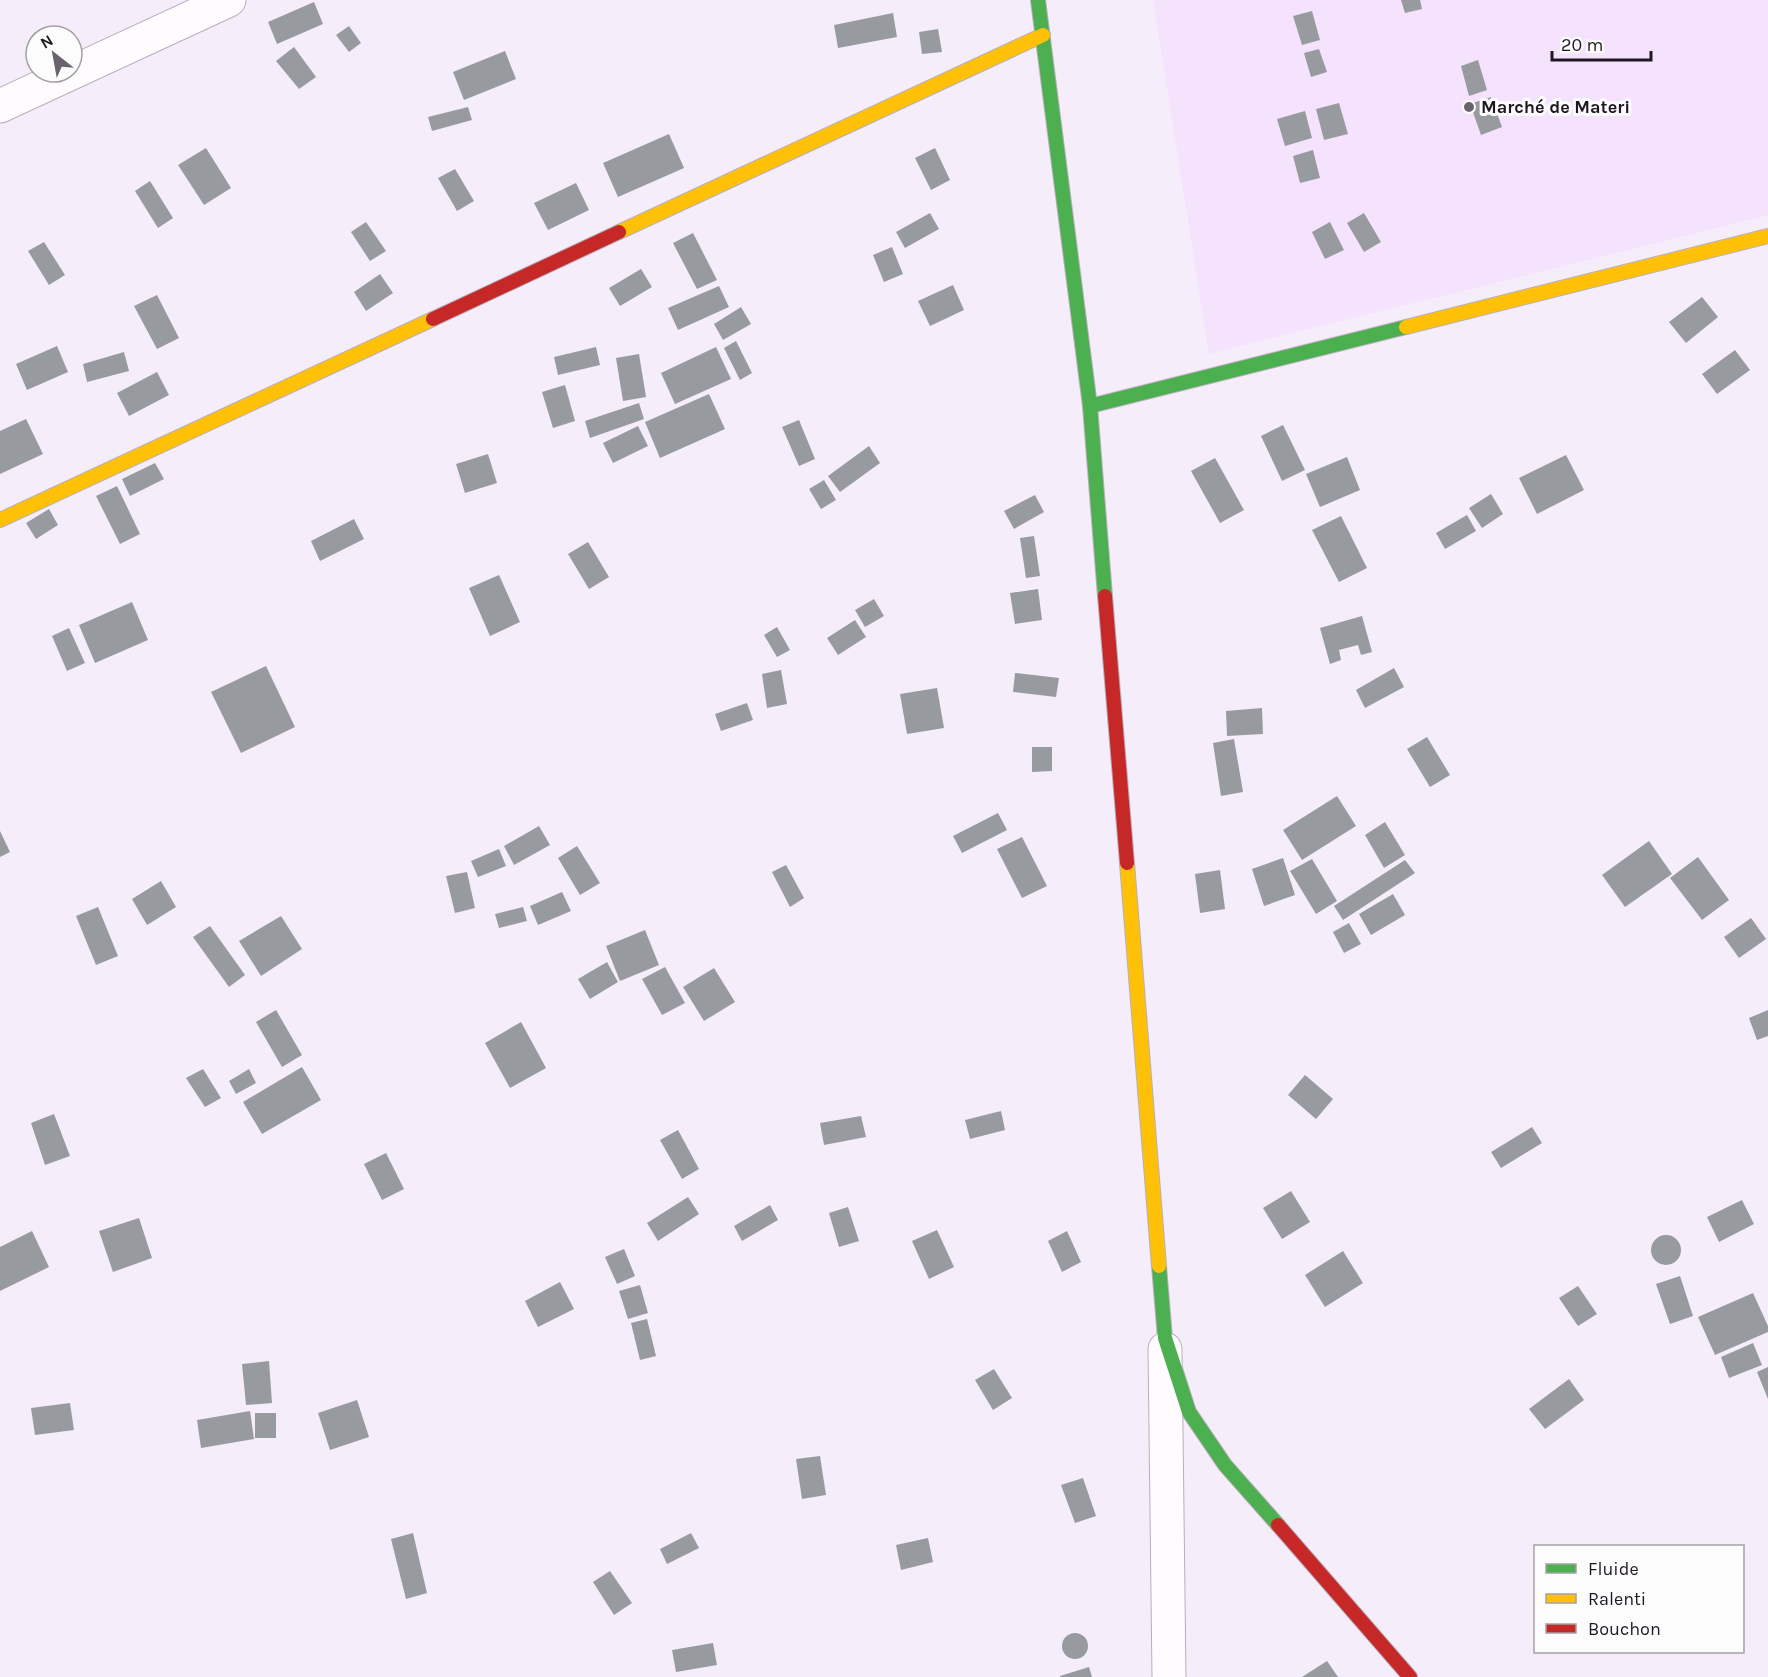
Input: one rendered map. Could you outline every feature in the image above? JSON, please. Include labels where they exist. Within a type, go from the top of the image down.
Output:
[{"type":"street","points":[[0,106],[229,0]]},
{"type":"street","points":[[1038,0],[1090,406],[1165,1338],[1169,1677]]},
{"type":"street","points":[[0,520],[1043,35]]},
{"type":"street","points":[[1090,406],[1768,236]]},
{"type":"street","points":[[1165,1338],[1189,1412],[1225,1465],[1410,1677]]},
{"type":"shaded area","name":"Marché de Materi","points":[[1153,0],[1768,0],[1768,215],[1209,354]]},
{"type":"building","points":[[1401,0],[1420,0],[1422,9],[1405,13]]},
{"type":"building","points":[[314,2],[323,24],[277,44],[268,22]]},
{"type":"building","points":[[1312,11],[1320,40],[1302,45],[1293,16]]},
{"type":"building","points":[[893,13],[897,37],[838,48],[834,25]]},
{"type":"building","points":[[349,26],[361,43],[349,52],[336,35]]},
{"type":"building","points":[[938,29],[942,52],[922,54],[919,32]]},
{"type":"building","points":[[294,47],[316,77],[299,89],[276,61]]},
{"type":"building","points":[[1319,49],[1327,72],[1311,77],[1304,53]]},
{"type":"building","points":[[505,51],[516,79],[464,100],[453,72]]},
{"type":"building","points":[[1478,60],[1487,90],[1469,96],[1461,66]]},
{"type":"building","points":[[1491,97],[1502,127],[1481,135],[1470,104]]},
{"type":"building","points":[[1339,103],[1348,134],[1324,140],[1316,109]]},
{"type":"building","points":[[468,107],[472,120],[432,131],[428,117]]},
{"type":"building","points":[[1305,111],[1312,138],[1285,146],[1277,119]]},
{"type":"building","points":[[669,134],[684,168],[618,197],[603,163]]},
{"type":"building","points":[[206,148],[231,188],[204,205],[178,165]]},
{"type":"building","points":[[935,148],[950,180],[931,190],[915,158]]},
{"type":"building","points":[[1313,150],[1320,178],[1300,183],[1293,156]]},
{"type":"building","points":[[455,169],[474,201],[457,211],[438,178]]},
{"type":"building","points":[[150,181],[173,218],[158,228],[135,191]]},
{"type":"building","points":[[576,183],[589,210],[548,230],[534,203]]},
{"type":"building","points":[[930,213],[939,229],[905,248],[896,232]]},
{"type":"building","points":[[1364,213],[1381,242],[1364,252],[1347,223]]},
{"type":"building","points":[[366,222],[386,251],[370,261],[351,232]]},
{"type":"building","points":[[1330,222],[1344,250],[1325,259],[1312,232]]},
{"type":"building","points":[[693,233],[717,280],[697,289],[673,243]]},
{"type":"building","points":[[44,242],[65,275],[49,285],[28,251]]},
{"type":"building","points":[[892,247],[903,274],[884,282],[873,255]]},
{"type":"building","points":[[641,269],[652,287],[620,306],[609,288]]},
{"type":"building","points":[[380,274],[393,293],[366,311],[354,292]]},
{"type":"building","points":[[953,285],[964,310],[930,326],[918,301]]},
{"type":"building","points":[[719,286],[729,307],[678,330],[668,308]]},
{"type":"building","points":[[157,295],[179,338],[157,349],[134,306]]},
{"type":"building","points":[[1702,297],[1718,317],[1686,343],[1669,322]]},
{"type":"building","points":[[741,307],[751,324],[723,340],[714,324]]},
{"type":"building","points":[[736,341],[752,373],[740,380],[724,348]]},
{"type":"building","points":[[57,346],[68,372],[27,390],[16,364]]},
{"type":"building","points":[[596,347],[600,365],[558,375],[554,357]]},
{"type":"building","points":[[716,347],[731,379],[675,404],[661,373]]},
{"type":"building","points":[[1735,350],[1750,370],[1717,394],[1702,374]]},
{"type":"building","points":[[124,352],[129,371],[87,382],[83,364]]},
{"type":"building","points":[[639,354],[646,397],[623,401],[616,358]]},
{"type":"building","points":[[157,372],[169,395],[129,416],[117,393]]},
{"type":"building","points":[[565,385],[575,421],[553,428],[542,392]]},
{"type":"building","points":[[709,394],[725,429],[660,458],[645,422]]},
{"type":"building","points":[[639,403],[644,419],[590,438],[585,421]]},
{"type":"building","points":[[26,419],[43,454],[0,474],[0,431]]},
{"type":"building","points":[[799,420],[815,459],[799,466],[782,427]]},
{"type":"building","points":[[1283,425],[1305,470],[1282,481],[1261,436]]},
{"type":"building","points":[[638,426],[648,446],[613,463],[603,443]]},
{"type":"building","points":[[869,446],[880,463],[840,492],[828,476]]},
{"type":"building","points":[[488,454],[497,483],[465,493],[456,464]]},
{"type":"building","points":[[1566,455],[1584,490],[1537,514],[1519,478]]},
{"type":"building","points":[[1347,457],[1360,490],[1320,507],[1306,474]]},
{"type":"building","points":[[1215,458],[1244,510],[1220,523],[1191,471]]},
{"type":"building","points":[[155,463],[164,479],[130,496],[122,479]]},
{"type":"building","points":[[824,480],[836,500],[821,509],[809,489]]},
{"type":"building","points":[[117,486],[140,534],[120,544],[96,496]]},
{"type":"building","points":[[1491,494],[1503,514],[1482,528],[1469,508]]},
{"type":"building","points":[[1035,495],[1044,512],[1014,529],[1004,511]]},
{"type":"building","points":[[49,509],[58,525],[36,539],[26,523]]},
{"type":"building","points":[[1467,515],[1476,531],[1445,549],[1436,533]]},
{"type":"building","points":[[1341,516],[1367,568],[1339,582],[1312,530]]},
{"type":"building","points":[[354,519],[364,539],[320,561],[311,541]]},
{"type":"building","points":[[1034,536],[1040,576],[1026,578],[1020,538]]},
{"type":"building","points":[[588,542],[609,577],[589,589],[568,554]]},
{"type":"building","points":[[499,575],[520,622],[490,636],[469,588]]},
{"type":"building","points":[[1038,589],[1042,620],[1015,624],[1010,593]]},
{"type":"building","points":[[874,599],[884,616],[865,627],[855,610]]},
{"type":"building","points":[[132,602],[148,640],[95,663],[79,625]]},
{"type":"building","points":[[1362,616],[1372,652],[1361,655],[1358,645],[1339,650],[1341,660],[1330,664],[1320,628]]},
{"type":"building","points":[[855,620],[866,637],[838,655],[827,638]]},
{"type":"building","points":[[777,627],[790,650],[777,657],[764,635]]},
{"type":"building","points":[[69,628],[85,663],[67,671],[52,636]]},
{"type":"building","points":[[266,666],[295,727],[241,753],[211,692]]},
{"type":"building","points":[[1394,668],[1404,687],[1365,708],[1356,690]]},
{"type":"building","points":[[781,670],[787,704],[767,708],[762,674]]},
{"type":"building","points":[[1015,673],[1059,678],[1056,697],[1013,692]]},
{"type":"building","points":[[937,688],[944,728],[907,734],[900,694]]},
{"type":"building","points":[[747,703],[753,720],[721,731],[715,714]]},
{"type":"building","points":[[1262,708],[1263,734],[1227,736],[1226,711]]},
{"type":"building","points":[[1427,737],[1450,775],[1430,787],[1407,749]]},
{"type":"building","points":[[1234,739],[1243,792],[1221,796],[1213,743]]},
{"type":"building","points":[[1032,747],[1052,747],[1052,771],[1032,772]]},
{"type":"building","points":[[1337,796],[1356,826],[1302,860],[1283,830]]},
{"type":"building","points":[[998,813],[1007,830],[962,853],[953,836]]},
{"type":"building","points":[[1385,822],[1405,855],[1384,868],[1365,835]]},
{"type":"building","points":[[539,826],[550,845],[514,865],[504,846]]},
{"type":"building","points":[[0,831],[10,852],[0,857]]},
{"type":"building","points":[[1022,837],[1047,886],[1022,898],[997,849]]},
{"type":"building","points":[[1649,841],[1672,874],[1625,907],[1602,875]]},
{"type":"building","points":[[577,846],[600,883],[580,895],[558,858]]},
{"type":"building","points":[[499,849],[506,866],[478,877],[471,861]]},
{"type":"building","points":[[1698,857],[1729,900],[1702,920],[1670,878]]},
{"type":"building","points":[[1283,858],[1295,895],[1264,906],[1252,869]]},
{"type":"building","points":[[1312,859],[1337,901],[1316,914],[1290,871]]},
{"type":"building","points":[[1405,860],[1415,873],[1343,920],[1334,906]]},
{"type":"building","points":[[786,865],[804,898],[790,907],[772,872]]},
{"type":"building","points":[[1220,870],[1225,909],[1200,913],[1195,874]]},
{"type":"building","points":[[467,872],[475,908],[455,913],[446,876]]},
{"type":"building","points":[[161,881],[176,907],[147,925],[132,899]]},
{"type":"building","points":[[562,892],[571,911],[538,925],[530,906]]},
{"type":"building","points":[[1393,894],[1405,915],[1371,935],[1359,914]]},
{"type":"building","points":[[98,907],[118,956],[96,965],[76,916]]},
{"type":"building","points":[[523,907],[527,921],[499,928],[495,914]]},
{"type":"building","points":[[281,916],[302,949],[261,976],[239,941]]},
{"type":"building","points":[[1751,918],[1766,939],[1739,958],[1724,937]]},
{"type":"building","points":[[1349,923],[1361,944],[1344,953],[1333,932]]},
{"type":"building","points":[[210,926],[245,975],[229,987],[193,937]]},
{"type":"building","points":[[645,930],[659,965],[620,981],[606,946]]},
{"type":"building","points":[[607,962],[618,982],[590,999],[578,979]]},
{"type":"building","points":[[665,967],[685,1003],[662,1015],[642,979]]},
{"type":"building","points":[[714,968],[735,1002],[704,1021],[683,987]]},
{"type":"building","points":[[276,1010],[302,1055],[282,1067],[256,1022]]},
{"type":"building","points":[[1768,1010],[1768,1036],[1757,1040],[1749,1018]]},
{"type":"building","points":[[521,1022],[546,1068],[510,1088],[485,1043]]},
{"type":"building","points":[[302,1067],[321,1100],[262,1134],[243,1102]]},
{"type":"building","points":[[203,1069],[221,1098],[205,1107],[186,1078]]},
{"type":"building","points":[[249,1069],[256,1083],[236,1094],[229,1081]]},
{"type":"building","points":[[1305,1075],[1333,1099],[1316,1119],[1288,1095]]},
{"type":"building","points":[[1001,1111],[1005,1130],[970,1139],[965,1120]]},
{"type":"building","points":[[54,1114],[70,1156],[45,1165],[31,1123]]},
{"type":"building","points":[[861,1116],[866,1137],[824,1145],[820,1123]]},
{"type":"building","points":[[1532,1127],[1542,1143],[1501,1168],[1491,1152]]},
{"type":"building","points":[[678,1130],[699,1169],[682,1179],[660,1140]]},
{"type":"building","points":[[386,1153],[404,1189],[382,1200],[364,1164]]},
{"type":"building","points":[[1291,1191],[1310,1222],[1282,1239],[1263,1208]]},
{"type":"building","points":[[688,1197],[699,1214],[658,1241],[647,1223]]},
{"type":"building","points":[[1742,1200],[1754,1224],[1719,1242],[1707,1217]]},
{"type":"building","points":[[770,1205],[778,1220],[742,1241],[734,1226]]},
{"type":"building","points":[[848,1207],[859,1241],[839,1247],[829,1213]]},
{"type":"building","points":[[139,1218],[152,1258],[113,1272],[99,1231]]},
{"type":"building","points":[[937,1230],[954,1267],[929,1279],[912,1241]]},
{"type":"building","points":[[32,1231],[49,1267],[0,1291],[0,1247]]},
{"type":"building","points":[[1067,1231],[1081,1262],[1062,1272],[1048,1241]]},
{"type":"building","points":[[1666,1235],[1677,1239],[1681,1250],[1677,1261],[1666,1265],[1655,1261],[1651,1250],[1655,1239]]},
{"type":"building","points":[[624,1249],[635,1276],[617,1284],[605,1257]]},
{"type":"building","points":[[1343,1251],[1363,1283],[1325,1307],[1305,1275]]},
{"type":"building","points":[[1680,1276],[1693,1316],[1670,1324],[1656,1284]]},
{"type":"building","points":[[560,1282],[574,1309],[538,1327],[525,1301]]},
{"type":"building","points":[[640,1285],[648,1313],[628,1319],[619,1291]]},
{"type":"building","points":[[1578,1286],[1597,1314],[1578,1326],[1559,1298]]},
{"type":"building","points":[[1753,1293],[1768,1326],[1768,1332],[1715,1355],[1698,1317]]},
{"type":"building","points":[[647,1319],[656,1356],[640,1360],[631,1323]]},
{"type":"building","points":[[1753,1343],[1762,1365],[1729,1378],[1721,1357]]},
{"type":"building","points":[[269,1361],[272,1403],[246,1405],[242,1364]]},
{"type":"building","points":[[1768,1367],[1768,1399],[1757,1372]]},
{"type":"building","points":[[994,1369],[1012,1398],[993,1410],[975,1380]]},
{"type":"building","points":[[1569,1379],[1584,1400],[1545,1429],[1529,1409]]},
{"type":"building","points":[[357,1400],[369,1437],[330,1450],[318,1413]]},
{"type":"building","points":[[70,1403],[74,1430],[35,1435],[31,1408]]},
{"type":"building","points":[[250,1411],[254,1439],[201,1448],[197,1420]]},
{"type":"building","points":[[255,1413],[276,1413],[276,1438],[255,1438]]},
{"type":"building","points":[[820,1456],[826,1495],[802,1499],[796,1459]]},
{"type":"building","points":[[1083,1478],[1096,1516],[1075,1523],[1061,1485]]},
{"type":"building","points":[[413,1533],[427,1593],[406,1599],[391,1539]]},
{"type":"building","points":[[691,1533],[699,1548],[667,1564],[660,1549]]},
{"type":"building","points":[[928,1538],[933,1562],[901,1570],[896,1545]]},
{"type":"building","points":[[610,1571],[632,1603],[614,1615],[593,1582]]},
{"type":"building","points":[[1075,1633],[1084,1637],[1088,1646],[1084,1655],[1075,1659],[1066,1655],[1062,1646],[1066,1637]]},
{"type":"building","points":[[713,1643],[717,1665],[676,1672],[672,1650]]},
{"type":"building","points":[[1327,1661],[1338,1677],[1302,1677]]},
{"type":"building","points":[[1089,1667],[1092,1677],[1060,1677],[1060,1676]]},
{"type":"traffic: fast","points":[[1038,0],[1090,406],[1105,596]]},
{"type":"traffic: fast","points":[[1090,406],[1406,327]]},
{"type":"traffic: fast","points":[[1159,1266],[1165,1338],[1189,1412],[1225,1465],[1278,1525]]},
{"type":"traffic: slow","points":[[619,232],[1043,35]]},
{"type":"traffic: slow","points":[[1406,327],[1768,236]]},
{"type":"traffic: slow","points":[[0,520],[433,319]]},
{"type":"traffic: slow","points":[[1127,863],[1159,1266]]},
{"type":"traffic: jam","points":[[433,319],[619,232]]},
{"type":"traffic: jam","points":[[1105,596],[1127,863]]},
{"type":"traffic: jam","points":[[1278,1525],[1410,1677]]},
{"type":"place","name":"Marché de Materi","points":[[1469,107]]}]
